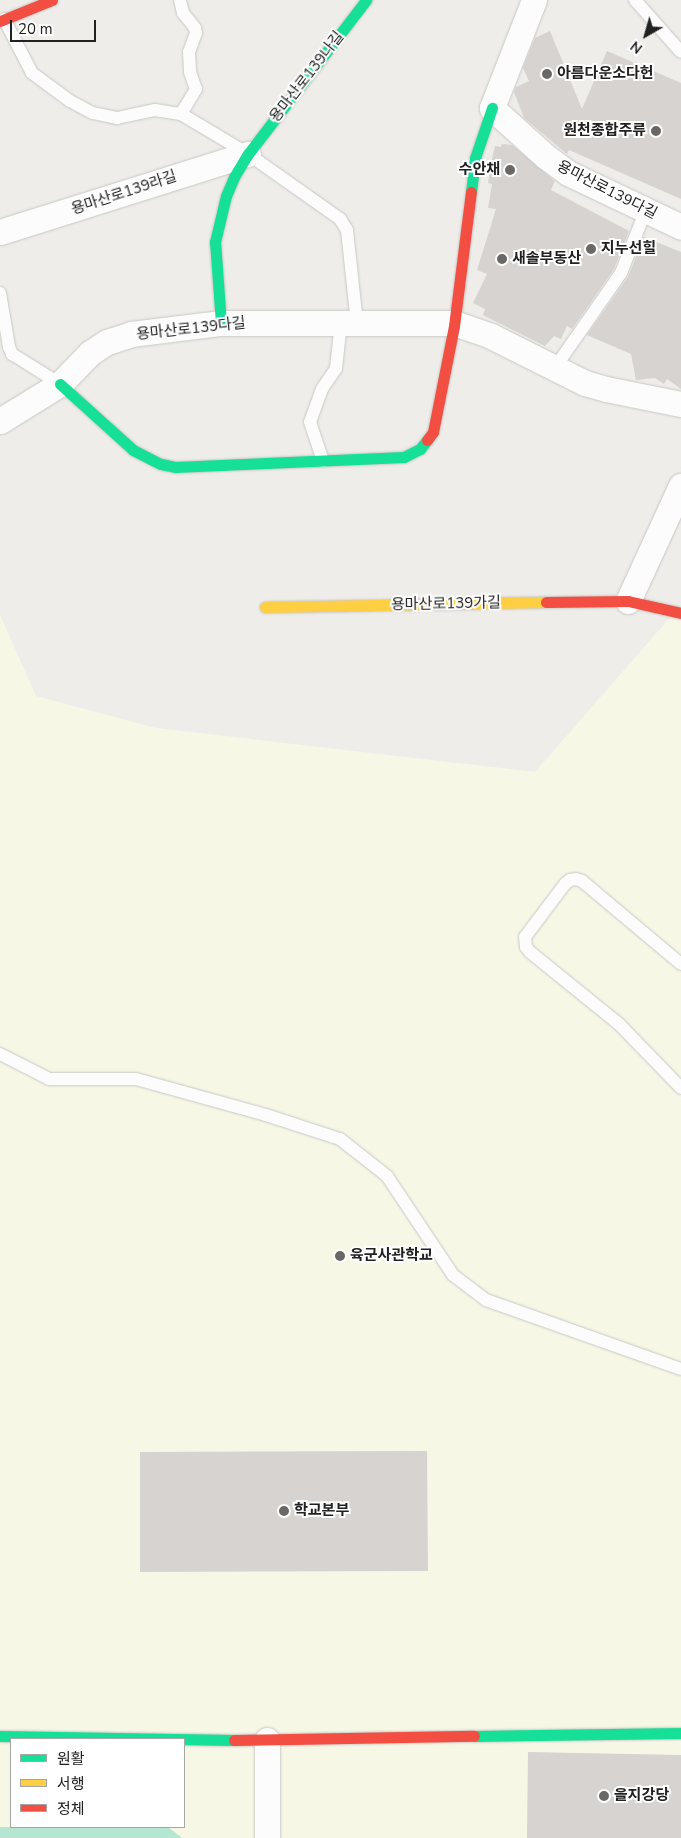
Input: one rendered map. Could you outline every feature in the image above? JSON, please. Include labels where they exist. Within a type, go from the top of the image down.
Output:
[{"type":"street","points":[[2,20],[52,0]]},
{"type":"street","name":"용마산로139나길","points":[[221,323],[215,256],[217,230],[226,196],[248,154],[366,0]]},
{"type":"street","points":[[60,384],[133,450],[160,464],[175,467],[404,457],[411,455],[424,445],[433,432],[454,323],[475,158],[492,108],[534,0]]},
{"type":"street","name":"용마산로139다길","points":[[492,108],[568,173],[681,227]]},
{"type":"street","name":"용마산로139라길","points":[[0,232],[248,154]]},
{"type":"street","name":"용마산로139다길","points":[[0,421],[60,384],[90,353],[107,342],[132,334],[221,323],[454,323],[491,336],[554,369],[606,390],[681,404]]},
{"type":"street","points":[[628,601],[681,486]]},
{"type":"street","name":"용마산로139가길","points":[[265,607],[628,601],[681,613]]},
{"type":"street","points":[[185,1739],[268,1740],[681,1733]]},
{"type":"street","points":[[0,1736],[134,1738]]},
{"type":"street","points":[[268,1740],[268,1838]]},
{"type":"lane","points":[[180,0],[180,6],[195,28],[196,33],[189,52],[190,72],[196,89],[181,114]]},
{"type":"lane","points":[[635,0],[681,52]]},
{"type":"lane","points":[[2,20],[32,73],[43,84],[70,101],[93,113],[117,118],[155,110],[181,114],[248,154],[345,225],[349,323],[336,368],[322,389],[310,422],[323,461]]},
{"type":"lane","points":[[554,369],[620,273],[646,210]]},
{"type":"lane","points":[[0,293],[9,347],[12,354],[60,384]]},
{"type":"lane","points":[[681,964],[582,881],[576,879],[570,880],[565,884],[525,936],[526,947],[530,952],[619,1024],[681,1088]]},
{"type":"lane","points":[[0,1054],[49,1079],[136,1079],[340,1139],[387,1176],[454,1275],[486,1300],[681,1369]]},
{"type":"shaded area","name":"육군사관학교","points":[[681,605],[681,1838],[0,1838],[0,615],[36,696],[156,728],[535,772]]},
{"type":"green space","points":[[0,1827],[10,1827],[169,1828],[182,1838],[0,1838]]},
{"type":"building","points":[[550,31],[582,109],[607,51],[681,83],[681,199],[569,150],[567,154],[524,118],[514,92],[516,87],[529,81],[523,68],[535,38]]},
{"type":"building","points":[[502,144],[512,145],[555,181],[551,190],[629,231],[614,269],[572,329],[567,326],[561,339],[554,336],[545,346],[483,315],[485,309],[473,303],[487,274],[477,270],[496,209],[488,208],[492,184],[488,183],[493,154],[495,146],[501,147]]},
{"type":"building","points":[[644,237],[681,252],[681,389],[667,379],[664,384],[655,378],[636,380],[631,354],[587,335],[628,277]]},
{"type":"building","name":"학교본부","points":[[427,1451],[428,1571],[140,1572],[140,1452]]},
{"type":"building","name":"을지강당","points":[[528,1752],[681,1755],[681,1838],[527,1838]]},
{"type":"traffic: fast","points":[[221,323],[215,242],[226,196],[234,177],[248,154],[366,0]]},
{"type":"traffic: fast","points":[[471,192],[475,158],[492,108]]},
{"type":"traffic: fast","points":[[60,384],[133,450],[161,464],[175,467],[404,457],[420,449],[427,440]]},
{"type":"traffic: fast","points":[[474,1736],[681,1733]]},
{"type":"traffic: fast","points":[[0,1736],[117,1738]]},
{"type":"traffic: fast","points":[[185,1739],[234,1740]]},
{"type":"traffic: slow","points":[[265,607],[546,602]]},
{"type":"traffic: jam","points":[[0,21],[52,0]]},
{"type":"traffic: jam","points":[[427,440],[433,432],[454,326],[471,192]]},
{"type":"traffic: jam","points":[[546,602],[628,601],[681,613]]},
{"type":"traffic: jam","points":[[234,1740],[474,1736]]},
{"type":"place","name":"아름다운소다헌","points":[[547,74]]},
{"type":"place","name":"원천종합주류","points":[[656,131]]},
{"type":"place","name":"수안채","points":[[510,170]]},
{"type":"place","name":"지누선힐","points":[[591,249]]},
{"type":"place","name":"새솔부동산","points":[[502,259]]},
{"type":"place","name":"육군사관학교","points":[[340,1256]]},
{"type":"place","name":"학교본부","points":[[284,1511]]},
{"type":"place","name":"을지강당","points":[[604,1796]]}]
